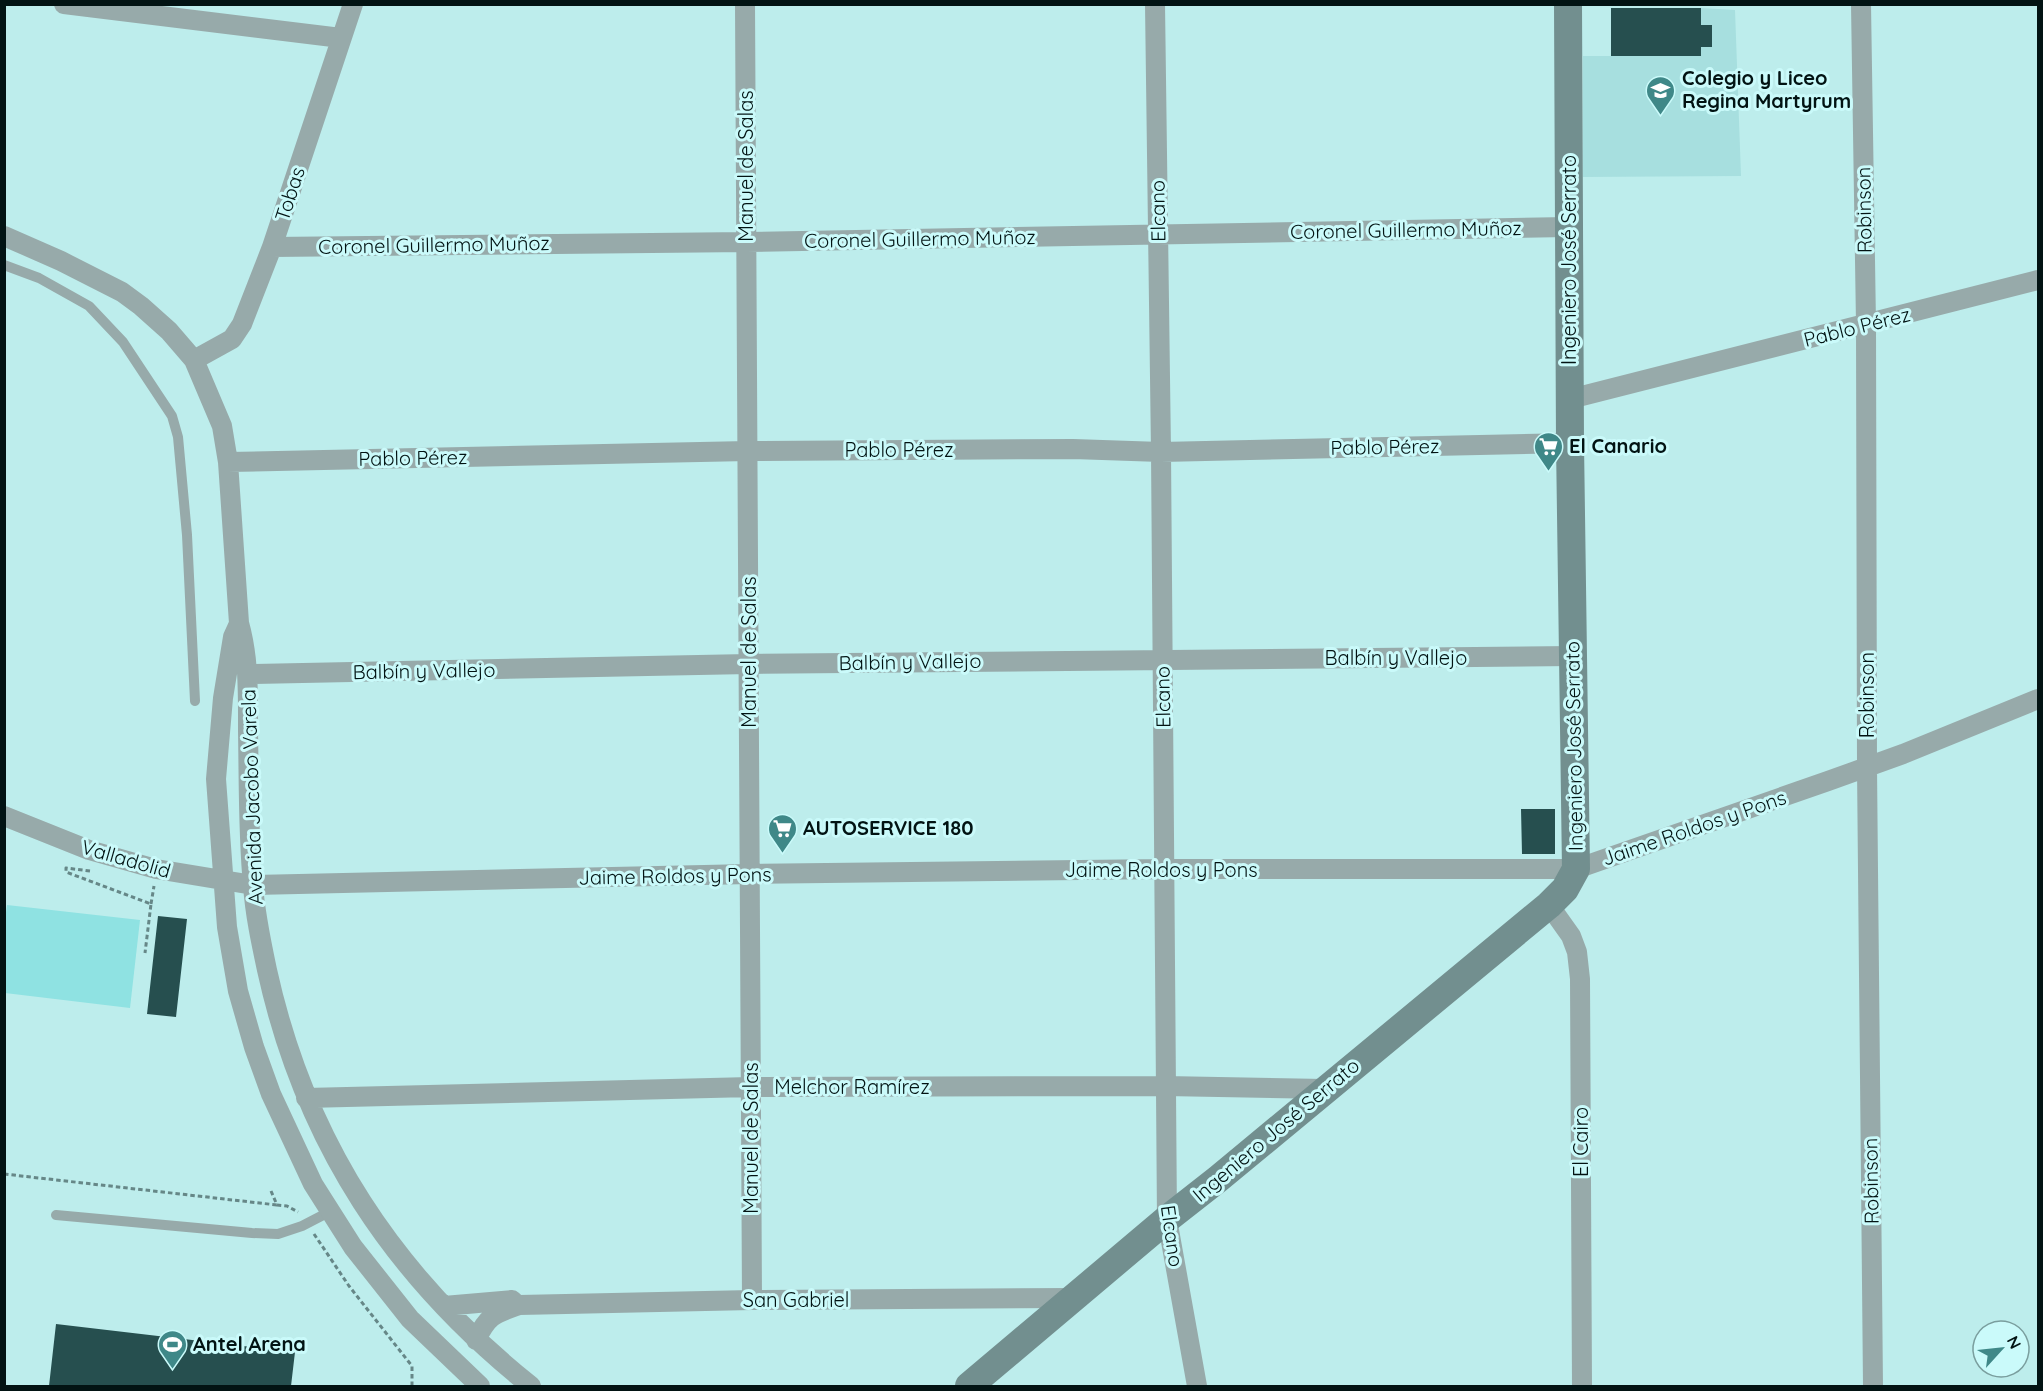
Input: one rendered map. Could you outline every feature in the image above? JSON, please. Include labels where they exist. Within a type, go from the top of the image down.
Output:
[{"type":"street","points":[[64,4],[341,38]]},
{"type":"street","name":"Tobas","points":[[194,360],[232,339],[242,324],[272,247],[353,4]]},
{"type":"street","name":"Manuel de Salas","points":[[745,4],[752,1300]]},
{"type":"street","name":"Elcano","points":[[1155,4],[1167,1219],[1197,1386]]},
{"type":"street","name":"Ingeniero José Serrato","points":[[969,1386],[1167,1219],[1549,905],[1565,889],[1576,869],[1568,227],[1568,4]]},
{"type":"street","name":"Robinson","points":[[1861,4],[1866,324],[1867,767],[1873,1386]]},
{"type":"street","name":"Coronel Guillermo Muñoz","points":[[272,247],[747,242],[1568,227]]},
{"type":"street","name":"Avenida Jacobo Varela","points":[[4,236],[61,261],[122,292],[168,330],[194,360],[222,426],[228,462],[239,623],[248,674],[249,803],[253,885],[260,936],[285,1039],[306,1098],[332,1154],[356,1194],[397,1253],[420,1282],[476,1340],[531,1386]]},
{"type":"street","name":"Pablo Pérez","points":[[1570,399],[2038,280]]},
{"type":"street","name":"Pablo Pérez","points":[[228,462],[748,451],[1073,449],[1161,452],[1570,443]]},
{"type":"street","name":"Avenida Jacobo Varela","points":[[239,623],[233,637],[223,698],[216,778],[227,927],[238,991],[254,1047],[290,1137],[329,1212],[375,1277],[410,1319],[478,1385]]},
{"type":"street","name":"Balbín y Vallejo","points":[[248,674],[749,664],[1573,656]]},
{"type":"street","name":"Jaime Roldos y Pons","points":[[253,885],[750,873],[1165,869],[1576,869],[1867,767],[2038,699]]},
{"type":"street","name":"Valladolid","points":[[4,816],[89,850],[156,869],[253,885]]},
{"type":"street","name":"El Cairo","points":[[1549,905],[1570,936],[1577,952],[1580,979],[1582,1386]]},
{"type":"street","name":"Melchor Ramírez","points":[[306,1098],[751,1087],[1166,1086],[1325,1089]]},
{"type":"street","points":[[329,1212],[356,1194]]},
{"type":"street","name":"San Gabriel","points":[[476,1340],[484,1323],[494,1314],[519,1305],[752,1300],[1073,1298]]},
{"type":"street","name":"San Gabriel","points":[[444,1306],[512,1300],[519,1305]]},
{"type":"street","points":[[478,1385],[499,1361]]},
{"type":"lane","points":[[4,265],[39,278],[89,306],[123,342],[172,416],[178,436],[187,535],[195,701]]},
{"type":"lane","points":[[56,1215],[278,1234],[329,1212]]},
{"type":"path","points":[[100,872],[66,868],[66,872],[151,904]]},
{"type":"path","points":[[145,953],[156,869]]},
{"type":"path","points":[[4,1174],[277,1204],[296,1210],[308,1223],[349,1286],[412,1366],[412,1386]]},
{"type":"path","points":[[271,1191],[277,1204]]},
{"type":"shaded area","name":"Colegio y Liceo Regina Martyrum","points":[[1701,8],[1735,10],[1741,176],[1583,177],[1583,56],[1701,56],[1701,47],[1712,47],[1712,26],[1701,25]]},
{"type":"shaded area","points":[[7,905],[140,920],[130,1008],[5,993],[4,927]]},
{"type":"building","points":[[1611,8],[1701,8],[1701,25],[1712,25],[1712,47],[1701,47],[1701,56],[1611,56]]},
{"type":"building","points":[[1521,809],[1555,809],[1555,854],[1522,854]]},
{"type":"building","points":[[158,916],[187,919],[176,1017],[147,1014]]},
{"type":"building","name":"Antel Arena","points":[[56,1324],[295,1352],[291,1386],[49,1386]]},
{"type":"place","name":"Colegio y Liceo Regina Martyrum","points":[[1661,116]]},
{"type":"place","name":"El Canario","points":[[1548,472]]},
{"type":"place","name":"AUTOSERVICE 180","points":[[782,854]]},
{"type":"place","name":"Antel Arena","points":[[172,1370]]}]
